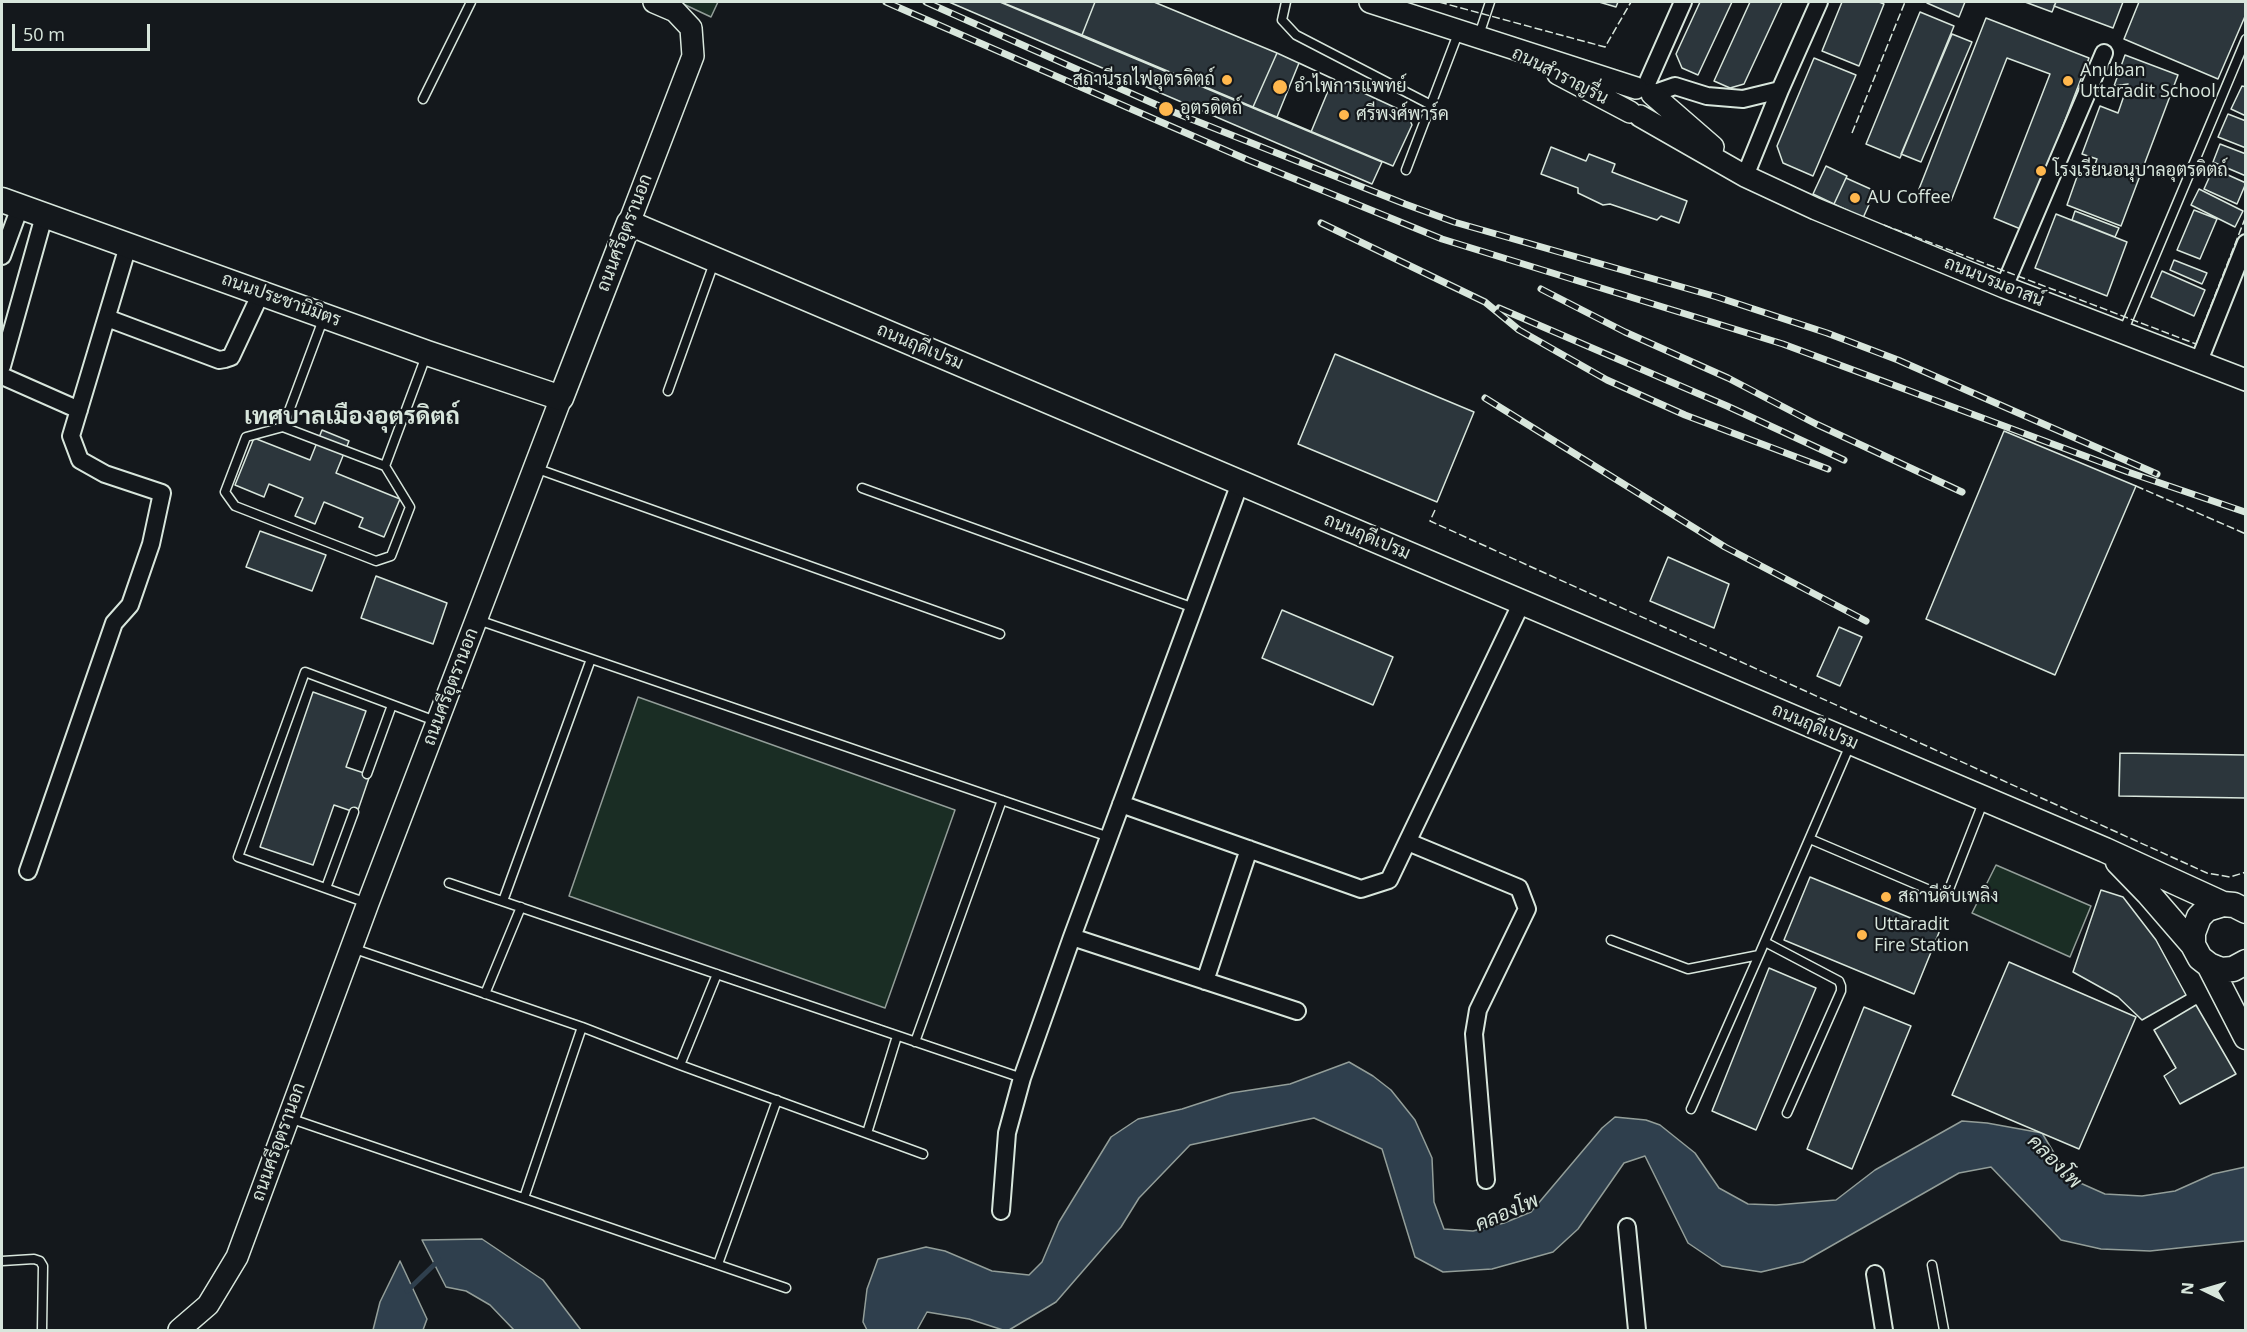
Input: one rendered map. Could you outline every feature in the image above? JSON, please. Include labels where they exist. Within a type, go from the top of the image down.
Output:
[{"type":"main road","name":"ถนนประชานิมิตร","points":[[11,203],[427,353],[561,398]]},
{"type":"main road","name":"ถนนฤดีเปรม","points":[[629,223],[2105,850],[2237,903]]},
{"type":"main road","name":"ถนนศรีอุตรานอก","points":[[561,398],[629,223]]},
{"type":"main road","name":"ถนนฤดีเปรม","points":[[2105,850],[2148,893],[2209,966]]},
{"type":"main road","points":[[2193,945],[2193,933],[2199,917],[2207,909],[2237,903]]},
{"type":"main road","points":[[2209,966],[2232,969],[2246,962]]},
{"type":"main road","points":[[2209,966],[2246,1037]]},
{"type":"street","name":"ถนนศรีอุตรานอก","points":[[629,223],[693,56],[691,28],[675,11],[654,2]]},
{"type":"street","name":"ถนนสำราญรื่น","points":[[1370,2],[1645,90]]},
{"type":"street","points":[[1645,90],[1683,2]]},
{"type":"street","points":[[1745,176],[1819,2]]},
{"type":"street","name":"ถนนสำราญรื่น","points":[[1476,36],[1635,114]]},
{"type":"street","points":[[2004,287],[2104,52]]},
{"type":"street","points":[[1657,61],[1675,86]]},
{"type":"street","points":[[1635,114],[1627,102],[1628,95],[1645,90],[1675,86],[1707,96],[1743,99],[1780,90]]},
{"type":"street","name":"ถนนบรมอาสน์","points":[[1645,90],[1745,176]]},
{"type":"street","name":"ถนนบรมอาสน์","points":[[1635,114],[1745,176],[1816,209],[2004,287],[2246,380]]},
{"type":"street","points":[[2,256],[11,203]]},
{"type":"street","points":[[2,366],[44,216]]},
{"type":"street","points":[[2199,361],[2246,243]]},
{"type":"street","points":[[28,871],[114,623],[130,605],[151,544],[162,493],[105,474],[80,460],[71,436],[128,246]]},
{"type":"street","points":[[107,318],[219,360],[231,357],[261,293]]},
{"type":"street","points":[[2,376],[79,410]]},
{"type":"street","name":"ถนนศรีอุตรานอก","points":[[179,1330],[208,1305],[237,1257],[368,903],[561,398]]},
{"type":"street","points":[[1001,1211],[1007,1133],[1022,1078],[1108,837],[1240,483]]},
{"type":"street","points":[[1121,804],[1360,889],[1389,880],[1521,602]]},
{"type":"street","points":[[1408,842],[1519,888],[1527,909],[1478,1010],[1474,1034],[1486,1180]]},
{"type":"street","points":[[1205,981],[1250,849]]},
{"type":"street","points":[[1072,937],[1297,1011]]},
{"type":"street","points":[[1627,1227],[1637,1330]]},
{"type":"street","points":[[1875,1274],[1884,1330]]},
{"type":"lane","points":[[423,99],[471,2]]},
{"type":"lane","points":[[1286,2],[1282,20],[1296,35],[1431,105]]},
{"type":"lane","points":[[1406,170],[1431,105],[1476,36],[1490,2]]},
{"type":"lane","points":[[2122,332],[2246,39]]},
{"type":"lane","points":[[668,391],[715,260]]},
{"type":"lane","points":[[283,427],[325,316]]},
{"type":"lane","points":[[385,466],[427,353]]},
{"type":"lane","points":[[283,427],[385,466],[410,507],[391,556],[376,561],[235,506],[225,492],[246,437],[283,427]]},
{"type":"lane","points":[[535,468],[1000,634]]},
{"type":"lane","points":[[862,488],[1194,608]]},
{"type":"lane","points":[[478,620],[1108,837]]},
{"type":"lane","points":[[503,901],[591,659]]},
{"type":"lane","points":[[368,903],[238,857],[305,672],[438,722]]},
{"type":"lane","points":[[367,774],[392,705]]},
{"type":"lane","points":[[1691,1109],[1851,742]]},
{"type":"lane","points":[[1810,839],[1946,897],[1985,799]]},
{"type":"lane","points":[[915,1042],[1002,800]]},
{"type":"lane","points":[[326,888],[354,812]]},
{"type":"lane","points":[[449,883],[1022,1078]]},
{"type":"lane","points":[[485,994],[521,908]]},
{"type":"lane","points":[[1611,940],[1688,969],[1759,955]]},
{"type":"lane","points":[[1765,942],[1839,981],[1841,986],[1841,991],[1787,1113]]},
{"type":"lane","points":[[352,948],[582,1027],[923,1154]]},
{"type":"lane","points":[[680,1065],[717,974]]},
{"type":"lane","points":[[524,1198],[582,1027]]},
{"type":"lane","points":[[867,1133],[897,1036]]},
{"type":"lane","points":[[718,1264],[777,1100]]},
{"type":"lane","points":[[288,1117],[786,1288]]},
{"type":"lane","points":[[2,1260],[34,1259],[40,1261],[43,1266],[42,1330]]},
{"type":"lane","points":[[1932,1265],[1944,1330]]},
{"type":"green space","points":[[679,2],[718,2],[711,17]]},
{"type":"green space","points":[[638,697],[955,810],[885,1008],[569,896]]},
{"type":"green space","points":[[1996,865],[2091,906],[2070,957],[1972,913]]},
{"type":"water","points":[[1349,1062],[1391,1090],[1415,1120],[1432,1158],[1434,1202],[1444,1229],[1473,1231],[1504,1223],[1531,1212],[1602,1128],[1615,1117],[1646,1120],[1660,1125],[1695,1153],[1719,1188],[1748,1204],[1776,1205],[1836,1200],[1875,1170],[1962,1121],[2042,1133],[2069,1178],[2105,1194],[2142,1196],[2175,1191],[2213,1174],[2245,1167],[2245,1241],[2150,1251],[2101,1249],[2061,1240],[1991,1167],[1959,1173],[1803,1262],[1761,1272],[1722,1266],[1688,1243],[1645,1156],[1624,1163],[1578,1229],[1553,1252],[1492,1269],[1443,1272],[1415,1257],[1382,1149],[1314,1118],[1190,1145],[1139,1198],[1121,1227],[1056,1302],[1009,1330],[969,1319],[927,1312],[917,1330],[867,1330],[863,1322],[867,1289],[878,1259],[926,1247],[945,1251],[992,1271],[1029,1275],[1042,1262],[1059,1222],[1111,1137],[1138,1119],[1182,1109],[1231,1093],[1290,1084]]},
{"type":"water","points":[[482,1239],[543,1280],[581,1330],[514,1330],[490,1305],[466,1291],[446,1287],[422,1240]]},
{"type":"water","points":[[400,1261],[427,1319],[423,1330],[373,1330],[380,1302]]},
{"type":"building","points":[[949,2],[1000,2],[1382,162],[1372,184]]},
{"type":"building","points":[[1001,2],[1095,2],[1082,35]]},
{"type":"building","name":"สถานีรถไฟอุตรดิตถ์","points":[[1095,2],[1154,2],[1277,53],[1253,107],[1082,35]]},
{"type":"building","points":[[1599,2],[1618,2],[1616,7]]},
{"type":"building","points":[[1700,2],[1732,2],[1698,75],[1682,68],[1676,54]]},
{"type":"building","points":[[1750,2],[1782,2],[1744,84],[1730,88],[1714,81]]},
{"type":"building","points":[[1842,2],[1884,4],[1859,66],[1822,51]]},
{"type":"building","points":[[1927,2],[1965,2],[1959,17]]},
{"type":"building","points":[[2025,2],[2056,2],[2052,12]]},
{"type":"building","points":[[2056,2],[2123,2],[2113,28],[2054,6]]},
{"type":"building","points":[[2139,2],[2246,2],[2246,14],[2218,79],[2124,39]]},
{"type":"building","points":[[1920,12],[1954,26],[1900,158],[1866,144]]},
{"type":"building","points":[[1986,18],[2089,58],[2023,230],[1994,218],[2050,74],[2007,58],[1951,201],[1919,189]]},
{"type":"building","points":[[1952,34],[1972,42],[1921,162],[1901,154]]},
{"type":"building","points":[[1277,53],[1407,113],[1412,125],[1393,166],[1253,107]]},
{"type":"building","points":[[2125,55],[2178,75],[2121,226],[2067,205],[2079,171],[2091,175],[2097,159],[2082,154],[2100,106],[2118,113],[2128,84],[2114,86]]},
{"type":"building","points":[[1814,58],[1856,75],[1813,176],[1783,163],[1777,146]]},
{"type":"building","points":[[1299,63],[1333,79],[1311,132],[1277,117]]},
{"type":"building","points":[[2242,86],[2246,87],[2246,116],[2231,109]]},
{"type":"building","points":[[2228,114],[2246,121],[2246,148],[2218,137]]},
{"type":"building","points":[[2220,144],[2246,154],[2246,176],[2213,162]]},
{"type":"building","points":[[1551,147],[1586,161],[1589,154],[1615,164],[1612,172],[1687,201],[1679,223],[1661,216],[1657,220],[1610,204],[1603,205],[1578,193],[1578,188],[1541,174]]},
{"type":"building","points":[[1826,166],[1847,176],[1834,204],[1813,194]]},
{"type":"building","points":[[2208,166],[2246,183],[2237,204],[2204,189],[2209,178],[2204,176]]},
{"type":"building","name":"AU Coffee","points":[[1846,178],[1875,191],[1863,218],[1834,204]]},
{"type":"building","points":[[2199,189],[2243,211],[2235,227],[2191,205]]},
{"type":"building","points":[[2194,210],[2217,219],[2200,259],[2177,250]]},
{"type":"building","points":[[2075,211],[2119,228],[2115,237],[2072,220]]},
{"type":"building","points":[[2056,214],[2127,242],[2107,296],[2035,268]]},
{"type":"building","points":[[2174,260],[2207,273],[2202,284],[2170,270]]},
{"type":"building","points":[[2162,271],[2205,290],[2194,316],[2151,297]]},
{"type":"building","points":[[1335,354],[1474,412],[1437,502],[1298,444]]},
{"type":"building","points":[[322,430],[349,441],[336,473],[400,499],[384,537],[359,527],[363,518],[324,502],[315,524],[295,516],[303,498],[269,484],[264,497],[235,485],[254,438],[310,460]]},
{"type":"building","points":[[2004,431],[2136,486],[2055,675],[1926,619]]},
{"type":"building","points":[[260,531],[326,555],[312,591],[246,567]]},
{"type":"building","points":[[1668,557],[1729,584],[1714,628],[1650,601]]},
{"type":"building","points":[[376,576],[447,603],[433,644],[361,618]]},
{"type":"building","points":[[1282,610],[1393,657],[1373,705],[1262,658]]},
{"type":"building","points":[[1839,627],[1862,637],[1840,686],[1817,676]]},
{"type":"building","points":[[313,692],[366,711],[346,767],[370,775],[357,813],[334,805],[313,865],[260,847]]},
{"type":"building","points":[[2120,753],[2246,755],[2246,798],[2119,796]]},
{"type":"building","name":"Uttaradit Fire Station","points":[[1810,877],[1940,930],[1914,994],[1784,940]]},
{"type":"building","points":[[2101,890],[2123,897],[2156,940],[2186,995],[2142,1020],[2118,997],[2073,972]]},
{"type":"building","points":[[2009,962],[2136,1017],[2079,1149],[1952,1095]]},
{"type":"building","points":[[1769,968],[1816,988],[1756,1130],[1712,1111]]},
{"type":"building","points":[[2196,1005],[2236,1074],[2180,1104],[2164,1076],[2176,1068],[2154,1030]]},
{"type":"building","points":[[1864,1007],[1911,1026],[1852,1169],[1807,1149]]},
{"type":"waterway","name":"คลองโพ","points":[[407,1291],[439,1260]]},
{"type":"railway","points":[[886,2],[1248,160],[1442,239],[1783,344],[2128,472],[2245,512]]},
{"type":"railway","points":[[926,2],[1166,109],[1405,204],[1454,222],[1717,297],[1827,333],[1898,360],[2157,474]]},
{"type":"railway","points":[[1321,223],[1485,302],[1519,330],[1607,380],[1685,415],[1828,469]]},
{"type":"railway","points":[[1541,289],[1625,332],[1728,378],[1816,424],[1962,492]]},
{"type":"railway","points":[[1499,308],[1727,406],[1844,460]]},
{"type":"railway","points":[[1485,398],[1725,547],[1866,621]]},
{"type":"fence","points":[[1439,2],[1605,47],[1631,2]]},
{"type":"fence","points":[[1852,133],[1905,2]]},
{"type":"fence","points":[[1884,225],[2196,344],[2246,216]]},
{"type":"fence","points":[[2136,486],[2246,534]]},
{"type":"fence","points":[[1435,510],[1430,521],[2207,873],[2230,877],[2246,872]]},
{"type":"place","name":"สถานีรถไฟอุตรดิตถ์","points":[[1227,80]]},
{"type":"place","name":"Anuban Uttaradit School","points":[[2068,81]]},
{"type":"place","name":"อำไพการแพทย์","points":[[1280,87]]},
{"type":"place","name":"อุตรดิตถ์","points":[[1166,109]]},
{"type":"place","name":"ศรีพงศ์พาร์ค","points":[[1344,115]]},
{"type":"place","name":"โรงเรียนอนุบาลอุตรดิตถ์","points":[[2041,171]]},
{"type":"place","name":"AU Coffee","points":[[1855,198]]},
{"type":"place","name":"สถานีดับเพลิง","points":[[1886,897]]},
{"type":"place","name":"Uttaradit Fire Station","points":[[1862,935]]},
{"type":"district","name":"เทศบาลเมืองอุตรดิตถ์","points":[[352,417]]}]
